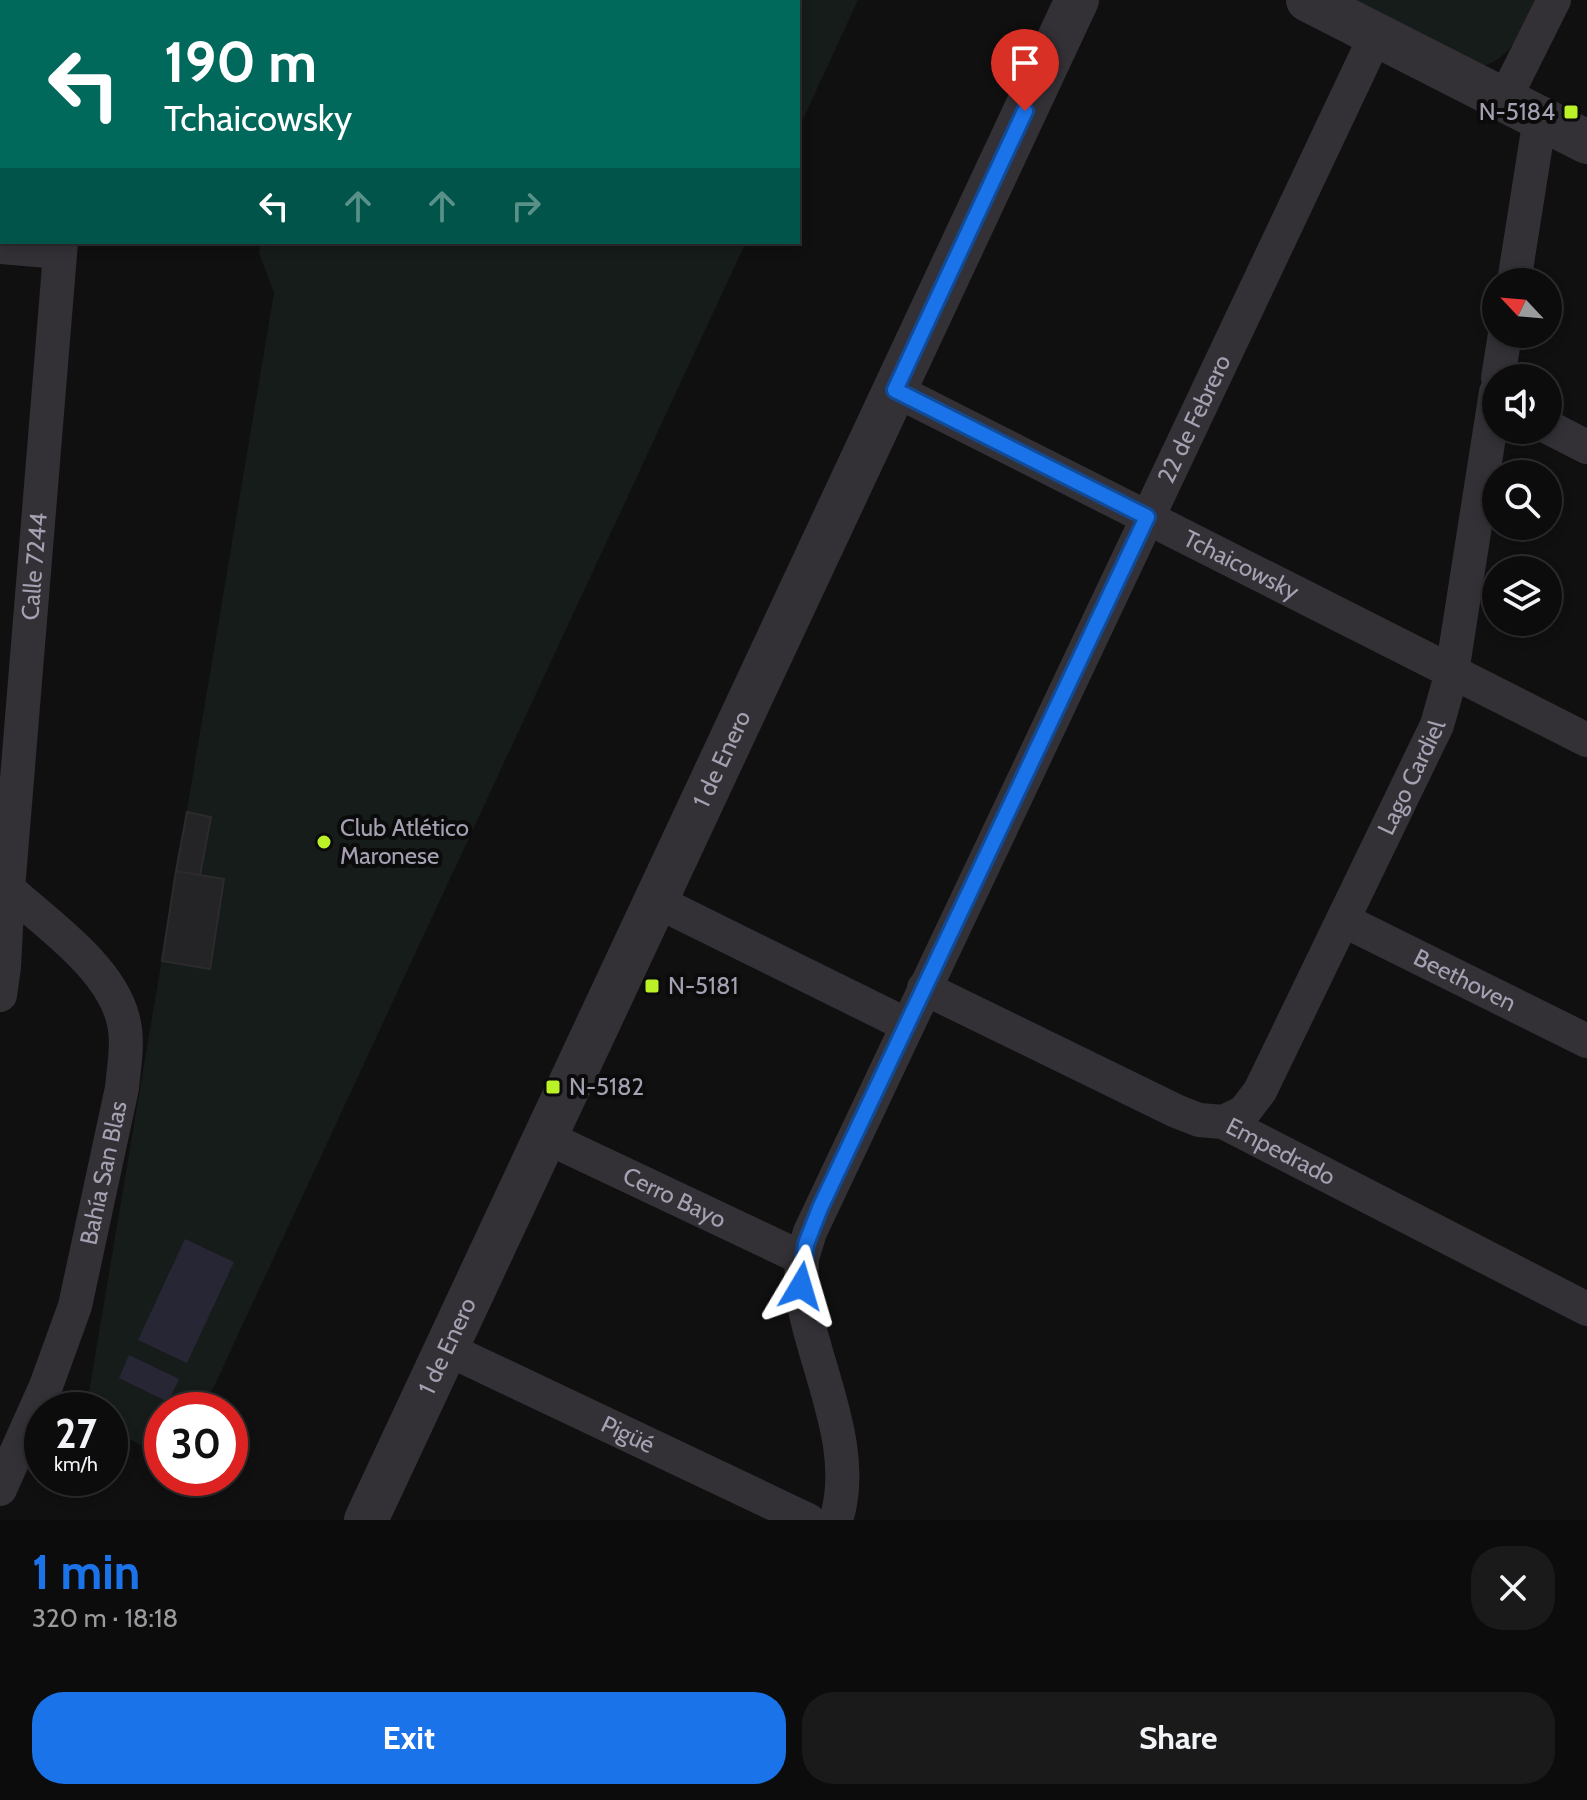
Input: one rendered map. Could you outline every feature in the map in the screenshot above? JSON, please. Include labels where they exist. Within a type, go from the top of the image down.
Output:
[{"type":"street","name":"1 de Enero","points":[[366,1520],[1077,0]]},
{"type":"street","points":[[1308,0],[1587,142]]},
{"type":"street","points":[[1515,268],[1522,109],[1554,0]]},
{"type":"street","name":"22 de Febrero","points":[[836,1520],[842,1493],[843,1461],[802,1299],[802,1258],[820,1208],[1376,35]]},
{"type":"street","points":[[0,247],[60,247]]},
{"type":"street","name":"Calle 7244","points":[[0,995],[4,967],[4,884],[60,247]]},
{"type":"street","name":"Tchaicowsky","points":[[895,390],[1587,740]]},
{"type":"street","points":[[1562,434],[1587,447]]},
{"type":"street","name":"Lago Cardiel","points":[[1223,1122],[1244,1112],[1260,1091],[1443,711],[1488,444]]},
{"type":"street","name":"Bahía San Blas","points":[[1,1481],[46,1386],[75,1306],[122,1088],[126,1052],[124,1021],[116,997],[101,975],[4,884]]},
{"type":"street","points":[[656,901],[907,1025]]},
{"type":"street","name":"Beethoven","points":[[1343,920],[1587,1041]]},
{"type":"street","name":"Empedrado","points":[[924,988],[1176,1111],[1199,1120],[1223,1122],[1587,1309]]},
{"type":"street","name":"Cerro Bayo","points":[[546,1137],[802,1258]]},
{"type":"street","name":"Pigüé","points":[[447,1349],[808,1520]]},
{"type":"shaded area","points":[[800,0],[858,0],[800,126]]},
{"type":"shaded area","points":[[1341,0],[1536,0],[1510,48],[1483,66]]},
{"type":"shaded area","name":"Club Atlético Maronese","points":[[261,244],[745,244],[211,1392],[144,1392],[144,1447],[128,1438],[128,1392],[89,1392],[274,293],[259,253]]},
{"type":"shaded area","points":[[185,1239],[234,1262],[187,1363],[138,1340]]},
{"type":"shaded area","points":[[129,1355],[179,1379],[173,1392],[148,1392],[119,1378]]},
{"type":"building","points":[[187,812],[211,817],[200,875],[176,871]]},
{"type":"building","points":[[176,871],[224,879],[210,969],[162,961]]},
{"type":"place","name":"N-5184","points":[[1571,112]]},
{"type":"place","name":"Club Atlético Maronese","points":[[324,842]]},
{"type":"place","name":"N-5181","points":[[652,986]]},
{"type":"place","name":"N-5182","points":[[553,1087]]},
{"type":"route","points":[[801,1286],[802,1258],[820,1208],[1147,517],[895,390],[1025,111]]}]
